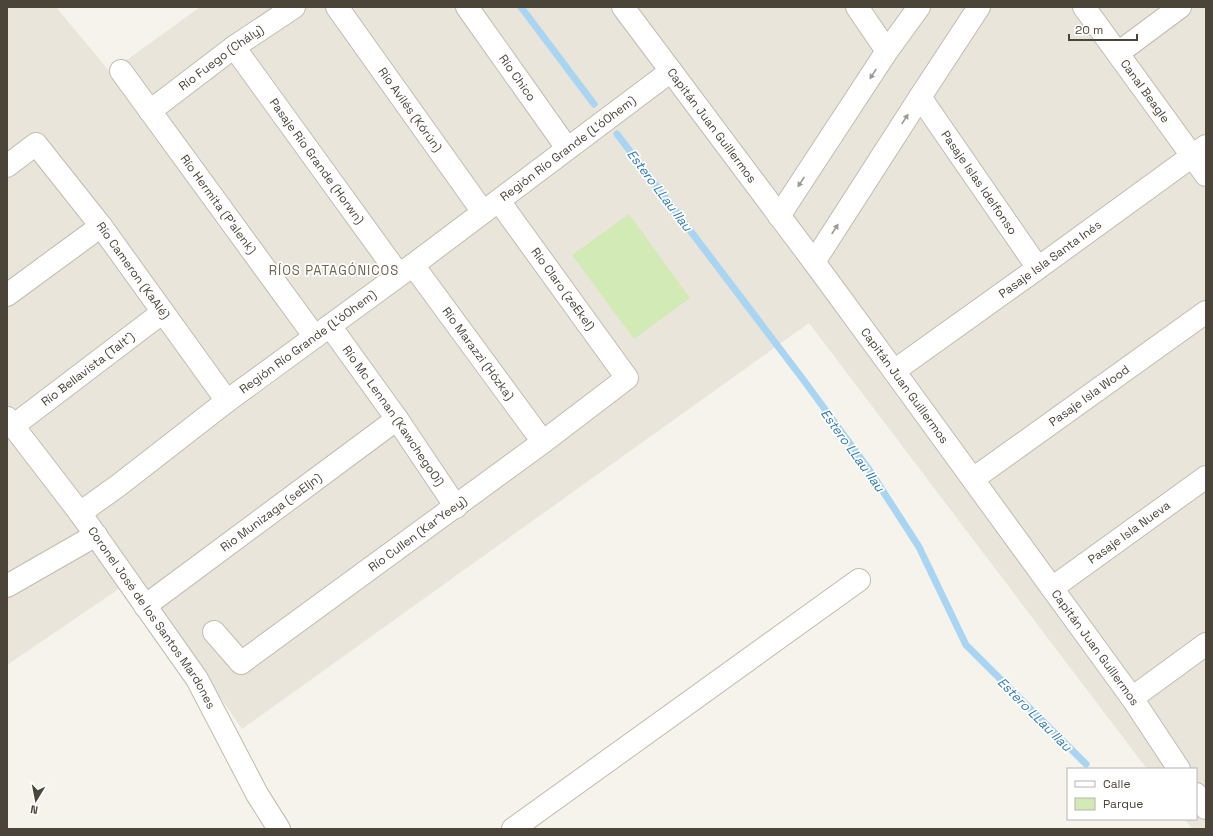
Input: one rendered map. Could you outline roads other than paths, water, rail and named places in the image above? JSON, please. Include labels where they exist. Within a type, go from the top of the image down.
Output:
[{"type":"street","name":"Río Fuego (Chály)","points":[[150,111],[234,48],[294,7]]},
{"type":"street","name":"Río Avilés (Kórún)","points":[[337,7],[491,206]]},
{"type":"street","name":"Río Chico","points":[[467,7],[566,148]]},
{"type":"street","name":"Capitán Juan Guillermos","points":[[623,7],[814,262],[973,479],[1132,698],[1178,768]]},
{"type":"street","points":[[858,7],[887,51]]},
{"type":"street","points":[[779,216],[887,51],[918,7]]},
{"type":"street","points":[[814,262],[920,96],[980,7]]},
{"type":"street","name":"Canal Beagle","points":[[1084,7],[1118,54],[1199,151],[1206,175]]},
{"type":"street","points":[[1118,54],[1180,7]]},
{"type":"street","name":"Pasaje Río Grande (Horwn)","points":[[234,48],[406,270]]},
{"type":"street","name":"Río Hermita (P'alenk)","points":[[121,71],[150,111],[322,332]]},
{"type":"street","name":"Región Río Grande (L'óOhem)","points":[[80,513],[119,485],[227,401],[406,270],[670,71]]},
{"type":"street","name":"Pasaje Islas Idelfonso","points":[[920,96],[1038,268]]},
{"type":"street","name":"Río Cameron (KaAlé)","points":[[7,166],[36,144],[101,226],[227,401]]},
{"type":"street","name":"Pasaje Isla Santa Inés","points":[[894,371],[1199,151]]},
{"type":"street","name":"Río Claro (zeEkel)","points":[[491,206],[626,378]]},
{"type":"street","points":[[7,295],[101,226]]},
{"type":"street","name":"Río Marazzi (Hózka)","points":[[406,270],[543,442]]},
{"type":"street","name":"Río Bellavista (Talt')","points":[[10,422],[163,312]]},
{"type":"street","name":"Pasaje Isla Wood","points":[[973,479],[1206,312]]},
{"type":"street","name":"Río Mc Lennan (KawchegoOi)","points":[[322,332],[397,419],[456,506]]},
{"type":"street","name":"Río Cullen (Kar'Yeey)","points":[[214,632],[241,663],[543,442],[626,378]]},
{"type":"street","name":"Rio Munizaga (seEljn)","points":[[145,606],[397,419]]},
{"type":"street","name":"Coronel José de los Santos Mardones","points":[[10,422],[80,513],[197,679],[257,794],[279,829]]},
{"type":"street","name":"Pasaje Isla Nueva","points":[[1052,588],[1206,477]]},
{"type":"street","points":[[7,586],[96,535]]},
{"type":"street","points":[[513,829],[859,580]]},
{"type":"street","points":[[1132,698],[1206,644]]},
{"type":"street","points":[[1197,795],[1206,808]]},
{"type":"waterway","name":"Estero LLau llau","points":[[521,7],[594,104]]},
{"type":"waterway","name":"Estero LLau llau","points":[[617,134],[805,382],[870,471],[919,547],[966,645],[1086,764]]},
{"type":"district","name":"RÍOS PATAGÓNICOS","points":[[334,270]]}]
